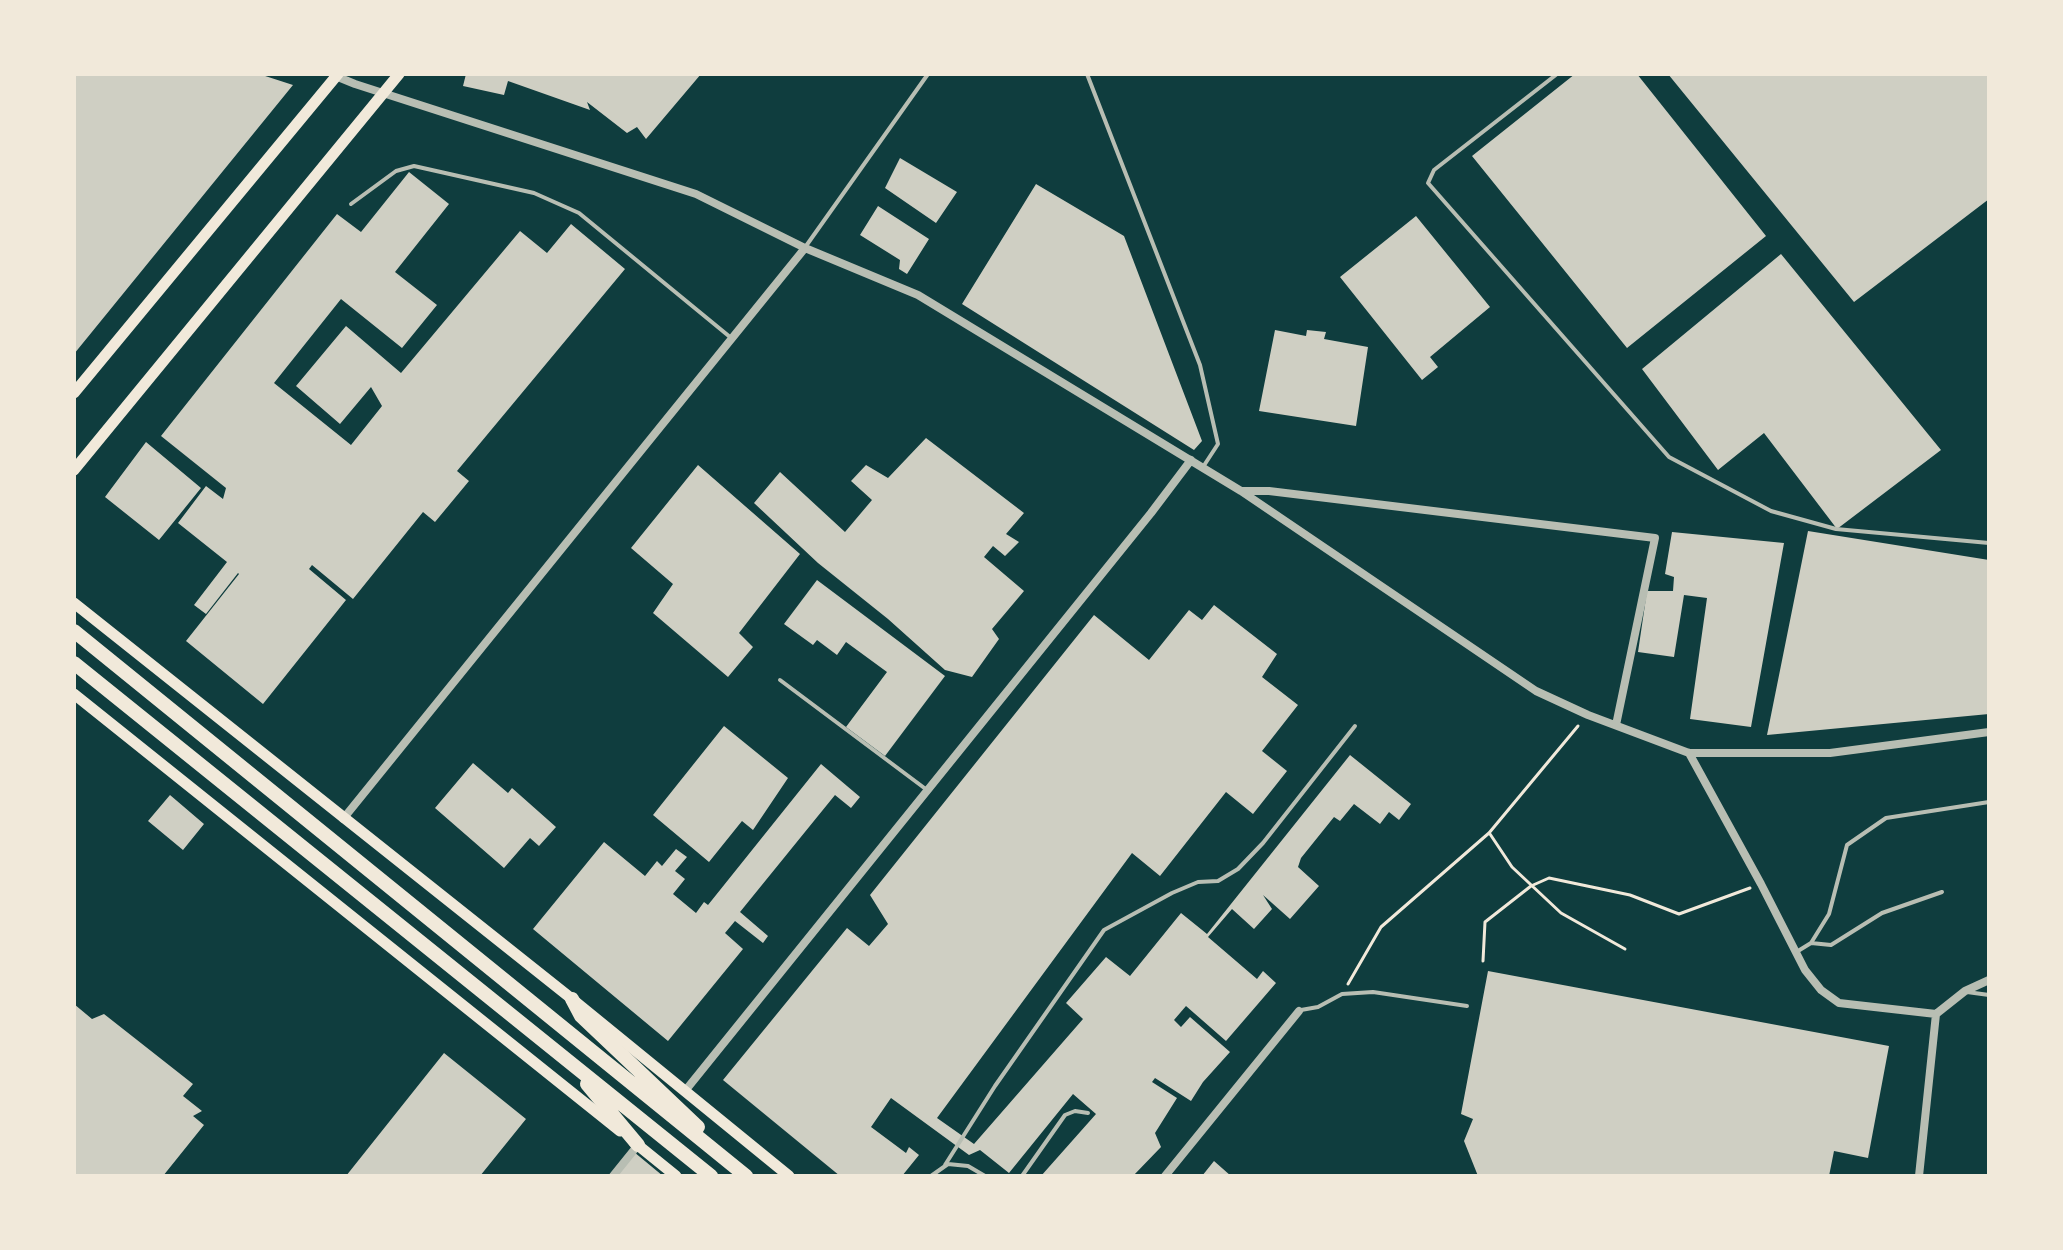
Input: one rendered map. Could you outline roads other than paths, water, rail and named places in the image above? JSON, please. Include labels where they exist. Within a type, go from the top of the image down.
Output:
[{"type":"highway","points":[[74,631],[746,1176]]},
{"type":"highway","points":[[74,663],[711,1176]]},
{"type":"highway","points":[[572,999],[581,1016],[713,1140],[724,1158]]},
{"type":"highway","points":[[566,1059],[638,1145]]},
{"type":"main road","points":[[74,470],[399,74]]},
{"type":"main road","points":[[74,393],[335,75]]},
{"type":"main road","points":[[74,603],[572,999],[789,1176]]},
{"type":"main road","points":[[74,694],[676,1176]]},
{"type":"street","points":[[335,75],[384,94],[696,194],[805,248],[918,295],[1241,491],[1536,691],[1588,715],[1689,753],[1830,753],[1989,732]]},
{"type":"street","points":[[343,819],[805,248]]},
{"type":"street","points":[[685,1091],[1191,460]]},
{"type":"street","points":[[1241,491],[1269,491],[1655,538],[1616,725]]},
{"type":"street","points":[[1689,753],[1805,970],[1821,990],[1839,1003],[1936,1014],[1965,991],[1988,980]]},
{"type":"street","points":[[1165,1176],[1299,1011]]},
{"type":"street","points":[[1919,1176],[1936,1014]]},
{"type":"street","points":[[613,1176],[638,1145]]},
{"type":"lane","points":[[805,248],[928,74]]},
{"type":"lane","points":[[1087,74],[1200,365],[1218,444],[1203,467]]},
{"type":"lane","points":[[1557,74],[1434,170],[1428,183],[1669,457],[1771,511],[1836,529],[1989,543]]},
{"type":"lane","points":[[351,204],[396,171],[414,166],[534,193],[579,213],[732,338]]},
{"type":"lane","points":[[780,680],[927,790]]},
{"type":"lane","points":[[931,1176],[945,1165],[995,1086],[1104,930],[1172,893],[1198,882],[1218,881],[1238,869],[1263,843],[1355,726]]},
{"type":"lane","points":[[1796,952],[1811,943],[1829,914],[1847,845],[1886,818],[1989,802]]},
{"type":"lane","points":[[1811,943],[1831,945],[1882,913],[1942,892]]},
{"type":"lane","points":[[1988,980],[1989,973]]},
{"type":"lane","points":[[1965,991],[1989,995]]},
{"type":"lane","points":[[1299,1011],[1318,1007],[1342,994],[1373,992],[1467,1006]]},
{"type":"lane","points":[[1022,1176],[1065,1115],[1075,1111],[1088,1113]]},
{"type":"lane","points":[[945,1165],[968,1166],[985,1176]]}]
